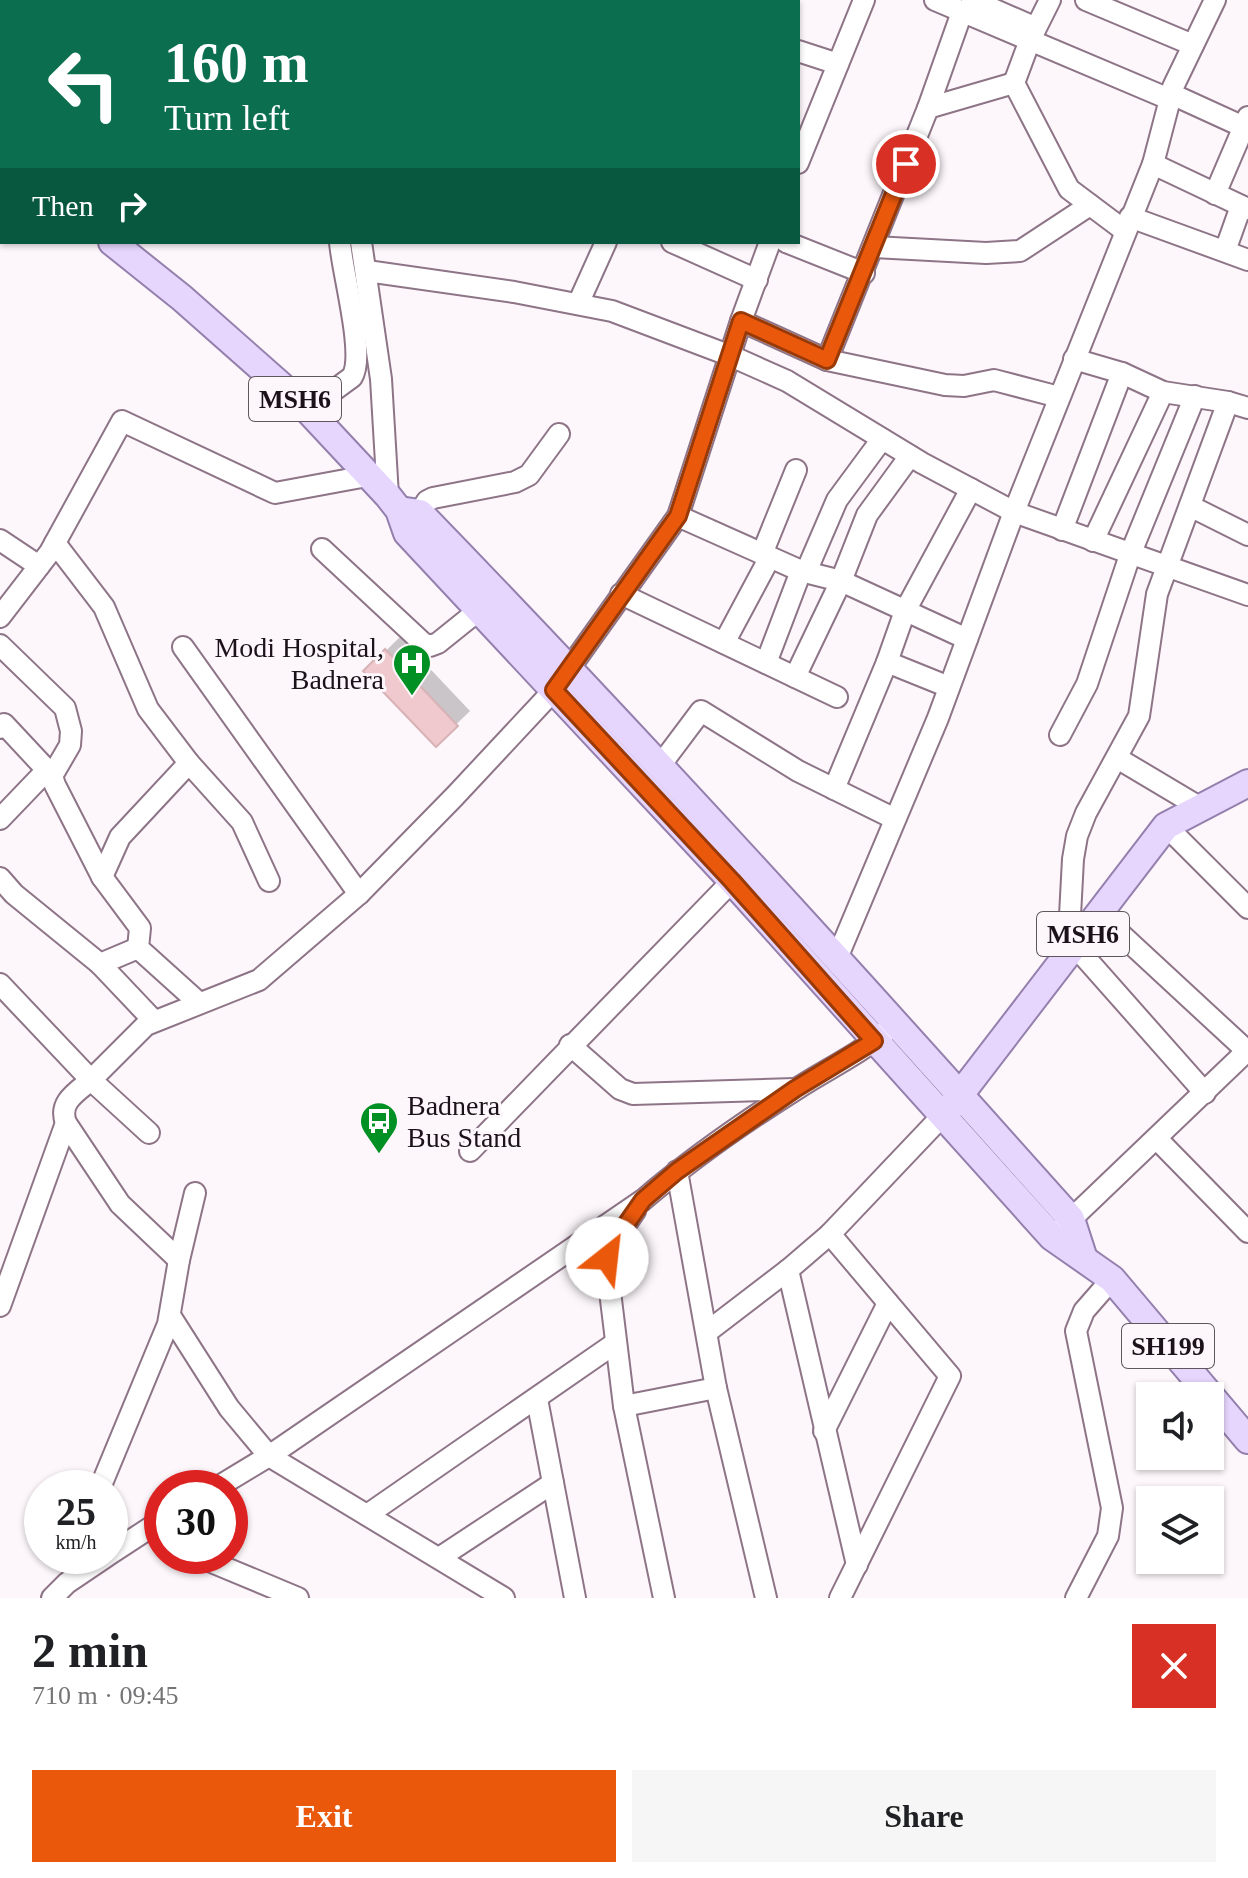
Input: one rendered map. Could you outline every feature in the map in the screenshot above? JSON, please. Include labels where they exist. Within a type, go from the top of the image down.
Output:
[{"type":"main road","name":"MSH6","points":[[114,244],[182,298],[307,410],[489,602],[569,667],[659,767],[874,1041],[952,1105]]},
{"type":"main road","name":"MSH6","points":[[489,602],[554,690],[740,872],[837,958],[894,1023],[952,1105]]},
{"type":"main road","name":"MSH6","points":[[952,1105],[1166,826],[1248,783]]},
{"type":"main road","name":"SH199","points":[[952,1105],[1062,1228],[1083,1256],[1112,1279],[1244,1428]]},
{"type":"street","points":[[800,158],[864,0]]},
{"type":"street","points":[[935,0],[967,6],[1246,124],[1215,194]]},
{"type":"street","points":[[1050,0],[1014,83],[1069,189],[1090,205],[1128,224],[1248,260]]},
{"type":"street","points":[[1086,0],[1193,45]]},
{"type":"street","points":[[837,958],[949,687],[1014,512],[1153,164],[1170,94],[1215,0]]},
{"type":"street","points":[[827,360],[864,273],[967,6]]},
{"type":"street","points":[[800,52],[838,64]]},
{"type":"street","points":[[928,108],[1014,83]]},
{"type":"street","points":[[1153,164],[1245,208],[1225,251]]},
{"type":"street","points":[[874,247],[986,253],[1020,251],[1090,205]]},
{"type":"street","points":[[307,410],[356,371],[356,344],[340,244]]},
{"type":"street","points":[[361,244],[403,513],[433,498],[504,485],[529,475],[559,434]]},
{"type":"street","points":[[578,304],[605,244]]},
{"type":"street","points":[[676,244],[757,280]]},
{"type":"street","points":[[179,1260],[120,1204],[66,1123],[63,1109],[67,1101],[146,1025],[259,980],[359,894],[554,690],[678,516],[769,244]]},
{"type":"street","points":[[791,244],[864,273]]},
{"type":"street","points":[[367,271],[514,292],[612,311],[731,356],[787,381],[910,456],[1014,512],[1248,595]]},
{"type":"street","points":[[741,321],[827,360],[956,386],[985,380],[1006,382],[1059,397]]},
{"type":"street","points":[[1074,359],[1122,373],[1163,392],[1248,408]]},
{"type":"street","points":[[356,371],[381,380]]},
{"type":"street","points":[[1062,530],[1122,373]]},
{"type":"street","points":[[1093,541],[1163,392]]},
{"type":"street","points":[[1060,735],[1087,684],[1130,555],[1195,396]]},
{"type":"street","points":[[1205,1093],[1071,949],[1073,859],[1077,836],[1086,813],[1137,722],[1142,706],[1154,606],[1228,402]]},
{"type":"street","points":[[0,617],[55,543],[122,421],[275,493],[367,476]]},
{"type":"street","points":[[766,663],[803,572],[837,500],[882,439]]},
{"type":"street","points":[[795,677],[841,581],[867,515],[910,456]]},
{"type":"street","points":[[724,643],[766,556],[796,470]]},
{"type":"street","points":[[834,789],[905,611],[971,489]]},
{"type":"street","points":[[1190,506],[1248,535]]},
{"type":"street","points":[[678,516],[803,572],[841,581],[967,639]]},
{"type":"street","points":[[0,540],[39,566]]},
{"type":"street","points":[[55,543],[104,607],[148,709],[189,763],[242,822],[269,881]]},
{"type":"street","points":[[322,549],[423,643],[430,646],[489,602]]},
{"type":"street","points":[[621,594],[837,697]]},
{"type":"street","points":[[0,645],[65,708],[71,731],[70,745],[50,773],[0,819]]},
{"type":"street","points":[[183,647],[359,894]]},
{"type":"street","points":[[887,662],[949,687]]},
{"type":"street","points":[[659,767],[701,711],[798,771],[895,819]]},
{"type":"street","points":[[0,728],[4,724],[50,773],[102,877],[140,928],[138,948]]},
{"type":"street","points":[[1117,758],[1201,808]]},
{"type":"street","points":[[102,877],[120,837],[189,763]]},
{"type":"street","points":[[1166,826],[1248,908]]},
{"type":"street","points":[[470,1151],[740,872]]},
{"type":"street","points":[[0,878],[14,894],[100,964],[154,1021]]},
{"type":"street","points":[[1062,1228],[1245,1059],[1099,914]]},
{"type":"street","points":[[138,948],[199,1003]]},
{"type":"street","points":[[100,964],[138,948]]},
{"type":"street","points":[[0,984],[91,1080],[149,1133]]},
{"type":"street","points":[[246,1470],[643,1200],[677,1171],[795,1089],[874,1041],[894,1023]]},
{"type":"street","points":[[570,1045],[620,1089],[633,1094],[795,1089]]},
{"type":"street","points":[[707,1332],[830,1234],[952,1105]]},
{"type":"street","points":[[0,1306],[66,1123]]},
{"type":"street","points":[[1157,1139],[1248,1232]]},
{"type":"street","points":[[677,1171],[716,1388],[766,1598]]},
{"type":"street","points":[[107,1470],[171,1317],[179,1260],[195,1193]]},
{"type":"street","points":[[643,1200],[608,1252],[614,1344],[624,1406],[664,1598]]},
{"type":"street","points":[[830,1234],[946,1369],[949,1380],[840,1598]]},
{"type":"street","points":[[788,1270],[857,1565]]},
{"type":"street","points":[[1076,1598],[1108,1536],[1112,1508],[1076,1331],[1084,1311],[1112,1279]]},
{"type":"street","points":[[824,1431],[888,1303]]},
{"type":"street","points":[[171,1317],[234,1415],[269,1456],[439,1558],[476,1591],[504,1598]]},
{"type":"street","points":[[367,1515],[614,1344]]},
{"type":"street","points":[[624,1406],[716,1388]]},
{"type":"street","points":[[537,1399],[575,1598]]},
{"type":"street","points":[[439,1558],[553,1483]]},
{"type":"street","points":[[128,1542],[144,1531]]},
{"type":"street","points":[[52,1598],[72,1574]]},
{"type":"street","points":[[240,1574],[298,1598]]},
{"type":"building","points":[[385,649],[458,726],[436,747],[363,671]]},
{"type":"place","name":"Modi Hospital, Badnera","points":[[412,697]]},
{"type":"place","name":"Badnera Bus Stand","points":[[379,1155]]},
{"type":"route","points":[[607,1258],[611,1246],[643,1200],[677,1171],[795,1089],[874,1041],[732,881],[554,690],[678,516],[741,321],[827,360],[906,164]]}]
